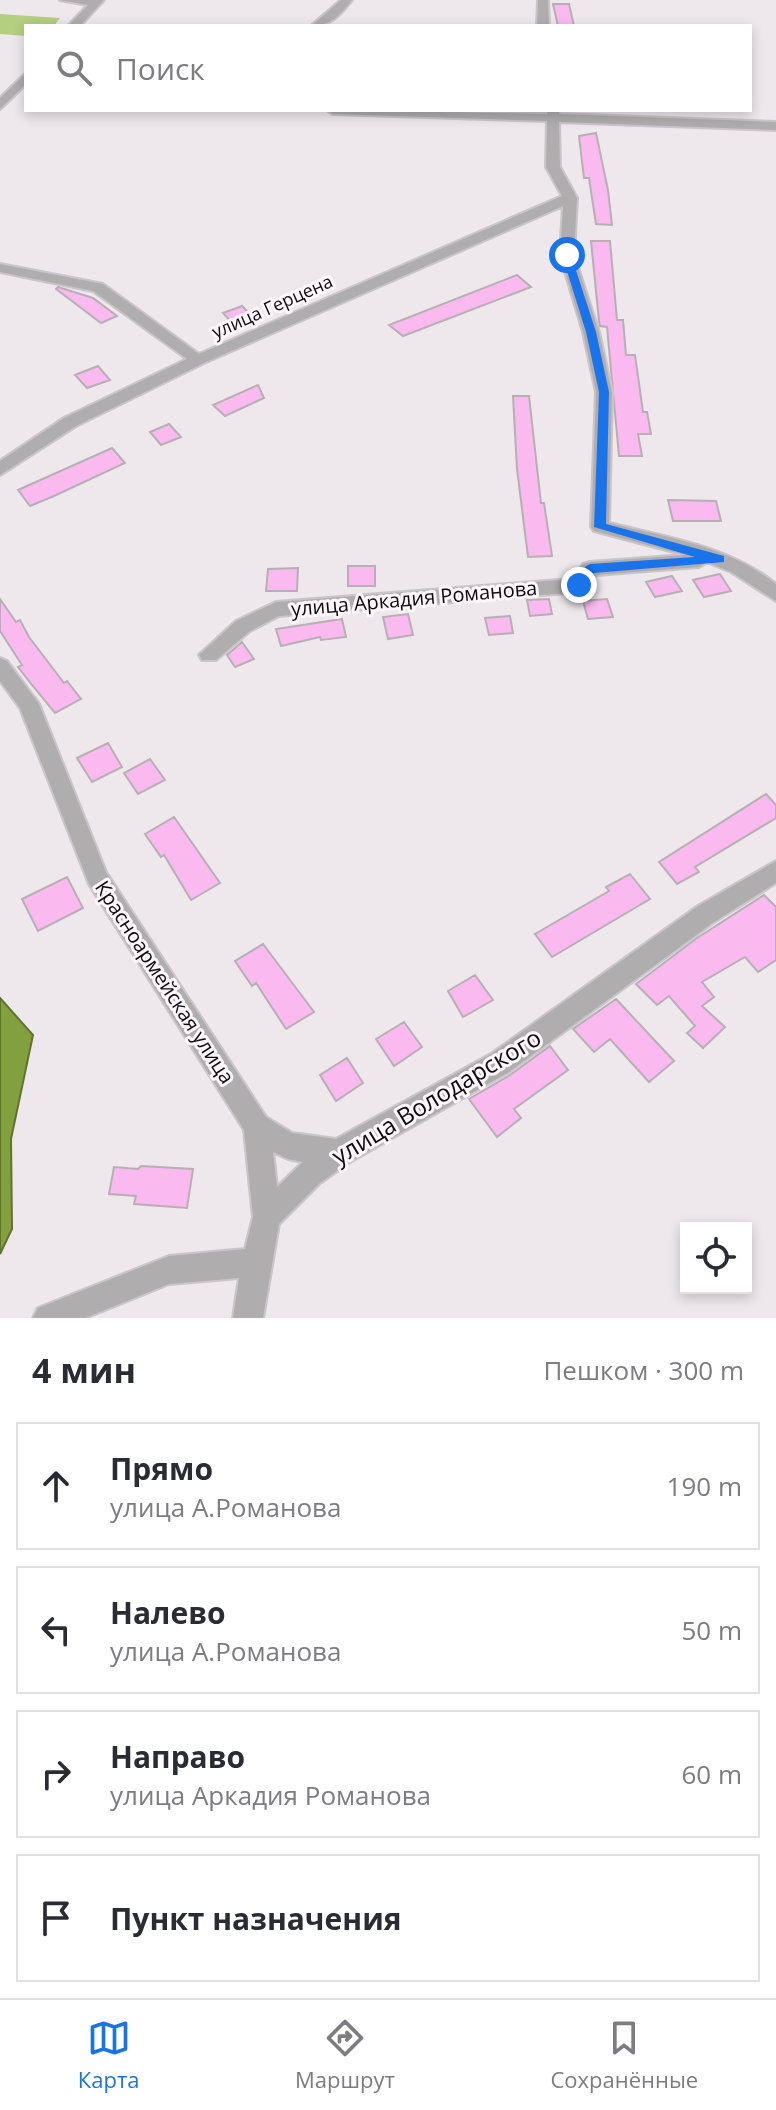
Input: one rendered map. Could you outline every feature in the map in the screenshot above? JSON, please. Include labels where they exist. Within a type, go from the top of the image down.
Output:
[{"type":"street","points":[[65,0],[98,1]]},
{"type":"street","points":[[320,24],[334,15],[347,0]]},
{"type":"street","points":[[543,0],[543,24]]},
{"type":"street","points":[[76,24],[98,1]]},
{"type":"street","points":[[1,103],[24,79]]},
{"type":"street","points":[[1,103],[24,103]]},
{"type":"street","points":[[442,112],[552,114],[776,126]]},
{"type":"street","points":[[552,114],[553,167],[570,198],[567,255],[591,332],[604,392],[600,527],[719,559],[756,575],[776,594]]},
{"type":"street","name":"улица Герцена","points":[[0,469],[70,422],[198,360],[570,198]]},
{"type":"street","points":[[0,268],[98,287],[198,360]]},
{"type":"street","name":"улица Аркадия Романова","points":[[209,655],[243,626],[276,609],[579,585],[590,569],[719,559]]},
{"type":"street","name":"Красноармейская улица","points":[[0,666],[29,704],[97,877],[257,1126],[267,1217]]},
{"type":"street","name":"улица Володарского","points":[[267,1217],[310,1173],[338,1153],[500,1063],[706,914],[776,871]]},
{"type":"street","points":[[257,1126],[288,1146],[338,1153]]},
{"type":"street","points":[[248,1318],[256,1262],[267,1217]]},
{"type":"street","points":[[48,1318],[169,1270],[256,1262]]},
{"type":"shaded area","points":[[0,14],[60,18],[56,24],[24,24],[24,36],[0,34]]},
{"type":"shaded area","points":[[0,998],[33,1035],[11,1139],[12,1229],[0,1254]]},
{"type":"building","points":[[553,4],[569,4],[574,24],[558,24]]},
{"type":"building","points":[[596,133],[612,225],[596,224],[589,178],[584,178],[579,136]]},
{"type":"building","points":[[591,241],[610,241],[617,320],[623,320],[626,355],[635,355],[643,412],[647,412],[651,434],[638,434],[642,456],[619,456],[607,327],[600,326],[599,321]]},
{"type":"building","points":[[517,275],[531,287],[403,336],[389,325]]},
{"type":"building","points":[[58,287],[93,298],[117,316],[101,323],[56,289]]},
{"type":"building","points":[[242,306],[255,319],[235,326],[223,313]]},
{"type":"building","points":[[98,366],[110,380],[87,388],[75,375]]},
{"type":"building","points":[[258,385],[264,398],[225,416],[213,405]]},
{"type":"building","points":[[513,396],[529,396],[541,503],[544,503],[552,556],[528,557],[517,469]]},
{"type":"building","points":[[169,424],[181,437],[161,445],[150,432]]},
{"type":"building","points":[[112,448],[125,463],[54,496],[30,506],[18,490]]},
{"type":"building","points":[[668,500],[716,501],[721,521],[673,521]]},
{"type":"building","points":[[348,566],[375,566],[375,586],[348,586]]},
{"type":"building","points":[[298,568],[297,591],[266,591],[268,569]]},
{"type":"building","points":[[720,574],[731,591],[704,597],[693,580]]},
{"type":"building","points":[[672,576],[682,591],[655,597],[646,582]]},
{"type":"building","points":[[0,599],[16,622],[20,620],[64,683],[67,681],[81,699],[55,713],[32,685],[18,667],[22,665],[0,631]]},
{"type":"building","points":[[549,599],[552,614],[530,616],[527,600]]},
{"type":"building","points":[[607,599],[613,617],[588,619],[583,601]]},
{"type":"building","points":[[408,614],[413,635],[388,639],[383,617]]},
{"type":"building","points":[[510,616],[513,633],[489,635],[485,618]]},
{"type":"building","points":[[342,619],[346,637],[321,640],[320,637],[281,646],[276,629]]},
{"type":"building","points":[[242,642],[254,659],[235,667],[227,655]]},
{"type":"building","points":[[108,743],[122,767],[92,782],[77,758]]},
{"type":"building","points":[[150,759],[165,780],[138,794],[124,773]]},
{"type":"building","points":[[766,794],[776,805],[776,818],[695,867],[699,872],[677,884],[659,862]]},
{"type":"building","points":[[174,817],[220,883],[191,900],[164,855],[161,857],[145,834]]},
{"type":"building","points":[[630,874],[650,899],[552,957],[535,934],[609,891],[606,887]]},
{"type":"building","points":[[67,877],[83,908],[38,931],[22,899]]},
{"type":"building","points":[[764,895],[776,907],[776,960],[758,972],[745,957],[702,982],[714,997],[702,1006],[725,1027],[703,1048],[687,1033],[695,1026],[669,996],[657,1005],[636,984],[697,938]]},
{"type":"building","points":[[263,944],[314,1012],[286,1029],[256,983],[252,986],[235,961]]},
{"type":"building","points":[[475,975],[493,1000],[463,1017],[448,991]]},
{"type":"building","points":[[616,999],[674,1061],[649,1082],[610,1039],[594,1052],[573,1029]]},
{"type":"building","points":[[404,1022],[422,1047],[394,1066],[376,1039]]},
{"type":"building","points":[[550,1046],[568,1070],[514,1109],[521,1118],[497,1137],[469,1099]]},
{"type":"building","points":[[347,1058],[363,1083],[336,1101],[320,1075]]},
{"type":"building","points":[[141,1166],[193,1169],[187,1208],[134,1204],[136,1196],[109,1194],[114,1167],[138,1169]]},
{"type":"route","points":[[567,255],[591,332],[604,392],[600,527],[719,559],[590,569],[579,585]]}]
